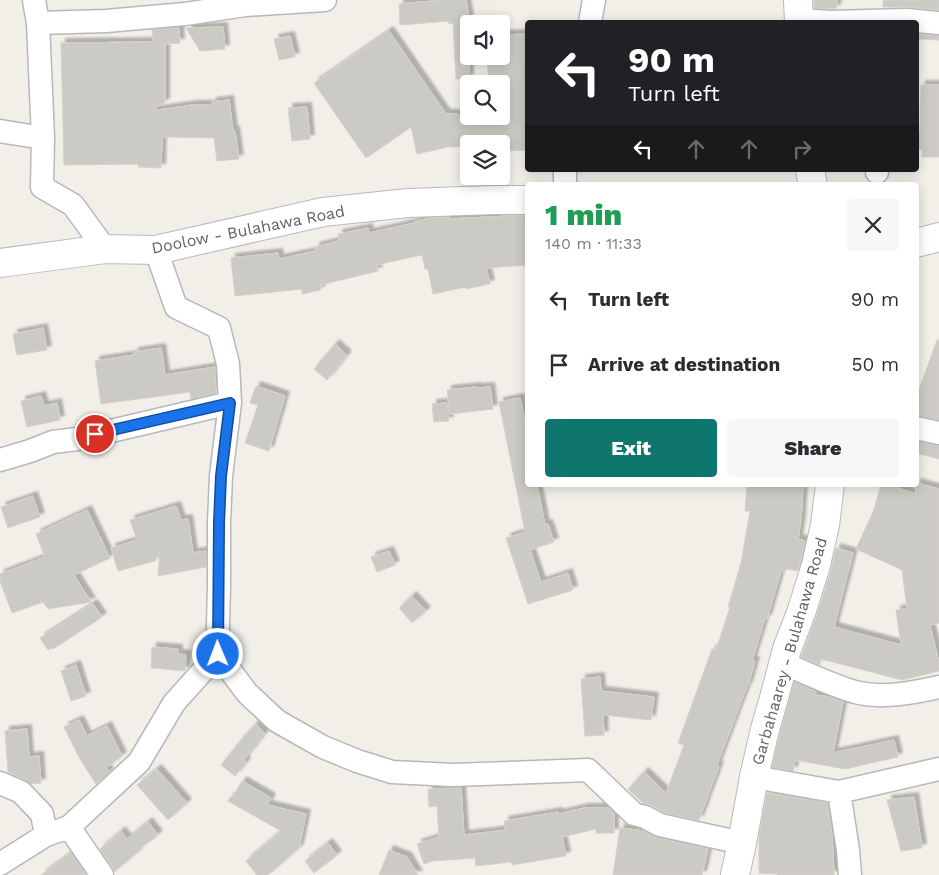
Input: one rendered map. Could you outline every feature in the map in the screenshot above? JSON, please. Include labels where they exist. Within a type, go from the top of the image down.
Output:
[{"type":"main road","name":"Doolow - Bulahawa Road","points":[[0,262],[105,249],[156,250],[323,212],[408,203],[525,200]]},
{"type":"main road","points":[[919,242],[939,237]]},
{"type":"main road","name":"Garbahaarey - Bulahawa Road","points":[[735,875],[754,778],[782,663],[786,648],[802,610],[816,565],[825,525],[830,487]]},
{"type":"street","points":[[34,0],[38,23],[43,138],[42,187],[73,205],[105,249]]},
{"type":"street","points":[[38,23],[106,22],[284,1],[325,0]]},
{"type":"street","points":[[590,20],[594,0]]},
{"type":"street","points":[[799,14],[823,20]]},
{"type":"street","points":[[919,21],[939,23]]},
{"type":"street","points":[[0,132],[43,138]]},
{"type":"street","points":[[156,250],[176,307],[219,328],[228,364],[230,403],[221,476],[219,523],[218,654],[246,693],[277,721],[323,747],[357,761],[392,772],[452,775],[588,770],[634,814],[645,817],[660,825],[742,843]]},
{"type":"street","points":[[0,460],[53,442],[77,439],[230,403]]},
{"type":"street","points":[[919,429],[939,434]]},
{"type":"street","points":[[0,864],[46,835],[69,827],[139,762],[174,703],[218,654]]},
{"type":"street","points":[[782,663],[856,692],[881,695],[913,693],[939,686]]},
{"type":"street","points":[[754,778],[839,792],[939,769]]},
{"type":"street","points":[[0,783],[21,792],[42,814],[46,835]]},
{"type":"street","points":[[839,792],[850,875]]},
{"type":"street","points":[[69,827],[102,875]]},
{"type":"building","points":[[466,0],[468,15],[460,15],[460,65],[469,65],[469,75],[460,75],[460,79],[456,79],[453,23],[449,24],[449,21],[400,25],[399,4]]},
{"type":"building","points":[[814,0],[837,0],[836,9],[814,8]]},
{"type":"building","points":[[883,0],[939,0],[939,10],[883,7]]},
{"type":"building","points":[[223,27],[225,49],[200,51],[186,28]]},
{"type":"building","points":[[179,28],[180,43],[165,44],[165,102],[151,111],[193,105],[212,105],[212,102],[229,100],[239,159],[217,161],[214,138],[162,137],[161,168],[138,167],[138,164],[64,165],[61,43],[153,42],[152,30]]},
{"type":"building","points":[[389,31],[446,114],[458,114],[460,116],[460,125],[510,125],[510,75],[488,75],[488,65],[510,65],[510,35],[525,34],[525,150],[510,151],[510,135],[460,135],[460,146],[448,147],[417,154],[411,127],[366,158],[314,83]]},
{"type":"building","points":[[919,34],[939,36],[939,40],[919,39]]},
{"type":"building","points":[[290,36],[295,57],[279,60],[274,39]]},
{"type":"building","points":[[921,85],[939,85],[939,157],[922,157],[922,150],[919,150]]},
{"type":"building","points":[[307,107],[310,139],[292,141],[288,108]]},
{"type":"building","points":[[525,216],[525,265],[486,268],[490,284],[433,294],[428,269],[425,269],[422,255],[376,265],[378,271],[320,285],[321,290],[302,294],[302,289],[235,296],[231,258],[278,253],[279,259],[316,251],[315,247],[339,241],[338,234],[368,228],[369,233],[430,218],[449,217],[449,219]]},
{"type":"building","points":[[43,328],[47,350],[17,355],[13,334]]},
{"type":"building","points":[[937,340],[939,340],[939,420],[919,416],[919,390]]},
{"type":"building","points":[[335,344],[347,355],[327,380],[314,369]]},
{"type":"building","points":[[161,348],[165,375],[215,367],[216,393],[191,399],[190,392],[101,404],[95,361],[134,355],[134,352]]},
{"type":"building","points":[[256,386],[285,396],[269,451],[245,443],[258,405],[250,403]]},
{"type":"building","points":[[490,387],[493,409],[450,414],[447,390]]},
{"type":"building","points":[[41,396],[44,406],[57,403],[60,420],[27,427],[21,401]]},
{"type":"building","points":[[520,398],[525,422],[525,487],[537,487],[545,525],[548,524],[554,542],[530,550],[541,582],[568,573],[573,590],[528,604],[506,538],[525,532],[499,402]]},
{"type":"building","points":[[447,403],[449,421],[434,422],[432,404]]},
{"type":"building","points":[[919,442],[939,446],[939,459],[919,454]]},
{"type":"building","points":[[919,484],[939,489],[939,623],[930,625],[939,663],[939,671],[902,680],[821,659],[820,665],[801,657],[817,615],[836,548],[853,553],[834,627],[901,645],[896,610],[907,609],[902,570],[856,549],[873,512],[880,487],[894,487],[916,494],[916,487],[919,487]]},
{"type":"building","points":[[747,487],[803,487],[798,539],[805,541],[798,571],[786,569],[785,572],[781,571],[752,661],[755,661],[748,686],[717,765],[719,766],[699,820],[665,813],[643,803],[628,789],[644,772],[666,793],[684,745],[678,743],[712,649],[716,650],[730,607],[728,607],[741,563],[750,511],[745,511]]},
{"type":"building","points":[[33,496],[40,517],[8,528],[1,507]]},
{"type":"building","points":[[176,506],[181,520],[188,519],[193,553],[206,551],[206,567],[158,576],[160,550],[155,561],[118,571],[111,548],[137,540],[130,520]]},
{"type":"building","points":[[87,510],[110,558],[74,575],[91,602],[48,609],[43,602],[12,613],[0,581],[0,574],[45,557],[36,534]]},
{"type":"building","points":[[389,551],[395,565],[377,572],[371,557]]},
{"type":"building","points":[[412,596],[426,611],[412,623],[399,608]]},
{"type":"building","points":[[93,604],[102,617],[53,649],[48,650],[40,638]]},
{"type":"building","points":[[152,647],[178,649],[178,654],[186,655],[185,671],[151,668]]},
{"type":"building","points":[[76,665],[86,696],[71,701],[61,671]]},
{"type":"building","points":[[600,677],[601,691],[654,697],[651,720],[603,715],[604,735],[585,736],[581,679]]},
{"type":"building","points":[[794,682],[816,692],[815,695],[830,697],[843,702],[833,753],[894,740],[898,757],[845,769],[795,760],[793,771],[772,767]]},
{"type":"building","points":[[79,720],[87,736],[107,726],[122,756],[106,768],[109,772],[96,784],[80,759],[64,727]]},
{"type":"building","points":[[255,724],[265,733],[244,760],[246,762],[235,776],[221,765]]},
{"type":"building","points":[[27,729],[29,757],[39,756],[41,783],[31,784],[8,772],[5,731]]},
{"type":"building","points":[[157,769],[187,803],[168,820],[137,785]]},
{"type":"building","points":[[242,781],[271,798],[267,805],[306,814],[299,848],[268,875],[257,875],[246,861],[281,831],[228,801],[230,797],[233,797]]},
{"type":"building","points":[[461,788],[464,835],[506,830],[504,821],[558,812],[558,814],[584,808],[609,808],[614,813],[614,833],[596,833],[596,829],[562,837],[566,856],[512,865],[511,862],[476,866],[475,858],[433,861],[424,864],[417,844],[439,837],[437,806],[429,807],[428,789]]},
{"type":"building","points":[[767,793],[827,803],[832,835],[834,875],[777,875],[759,873],[759,836]]},
{"type":"building","points":[[914,797],[922,848],[901,851],[887,800]]},
{"type":"building","points":[[148,822],[158,835],[114,872],[100,849],[121,831],[127,839]]},
{"type":"building","points":[[620,828],[644,831],[657,838],[708,849],[702,875],[613,875]]},
{"type":"building","points":[[328,843],[337,855],[314,873],[305,861]]},
{"type":"building","points":[[389,850],[407,857],[418,875],[379,875]]},
{"type":"building","points":[[71,853],[86,875],[41,875]]},
{"type":"route","points":[[95,434],[230,403],[221,476],[218,654]]}]
